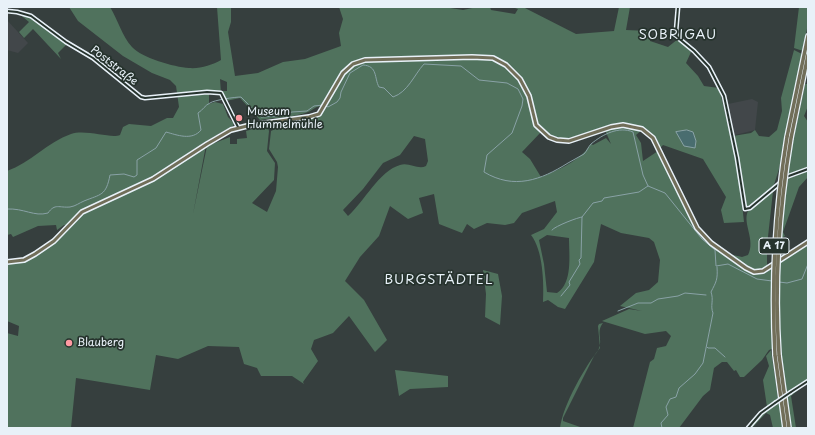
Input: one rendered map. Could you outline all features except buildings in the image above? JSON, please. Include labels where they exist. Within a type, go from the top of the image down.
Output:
[{"type":"highway","name":"A 17","points":[[785,428],[777,355],[777,251],[789,137],[808,36]]},
{"type":"highway","name":"A 17","points":[[789,137],[808,55]]},
{"type":"highway","name":"A 17","points":[[777,355],[789,428]]},
{"type":"main road","points":[[7,262],[24,260],[35,254],[54,241],[72,221],[89,207],[134,189],[153,179],[218,136],[238,127],[309,117],[319,114],[343,73],[359,61],[472,56],[493,58],[506,65],[520,80],[529,96],[536,125],[549,137],[557,140],[569,141],[619,125],[638,127],[650,134],[697,228],[711,243],[746,268],[754,272],[763,271],[808,242]]},
{"type":"street","points":[[678,7],[677,37],[694,51],[711,71],[724,96],[739,168],[745,209],[750,208],[790,174],[808,169]]},
{"type":"street","name":"Poststraße","points":[[7,11],[31,16],[66,42],[93,58],[141,97],[154,98],[207,92],[221,94],[238,127]]},
{"type":"street","points":[[748,428],[761,413],[808,381]]},
{"type":"shaded area","points":[[7,20],[28,43],[18,53],[7,50]]},
{"type":"shaded area","points":[[752,99],[758,102],[755,130],[735,135],[728,104]]},
{"type":"green space","points":[[69,7],[110,7],[125,38],[137,51],[143,55],[167,64],[197,68],[210,65],[221,60],[217,7],[231,7],[231,22],[228,32],[235,76],[258,73],[283,62],[305,59],[341,46],[339,33],[343,19],[339,7],[444,7],[463,10],[477,7],[490,7],[491,10],[515,14],[518,9],[512,7],[523,7],[576,34],[614,31],[619,7],[630,7],[626,30],[649,31],[650,41],[668,47],[678,39],[691,52],[686,63],[698,76],[704,86],[719,88],[738,167],[744,222],[724,223],[721,210],[726,197],[703,159],[663,145],[660,148],[658,142],[655,140],[657,139],[637,126],[621,124],[577,137],[566,138],[554,137],[542,131],[522,152],[530,159],[541,177],[575,160],[591,144],[593,145],[606,138],[611,144],[605,130],[620,126],[642,130],[636,135],[641,143],[643,161],[658,151],[696,228],[711,244],[743,268],[753,273],[763,272],[808,243],[808,380],[786,394],[780,354],[781,346],[769,350],[762,360],[744,377],[740,377],[736,370],[734,371],[727,362],[722,362],[714,368],[710,390],[703,396],[679,428],[633,428],[650,362],[654,359],[657,348],[666,346],[671,336],[666,331],[645,334],[602,321],[629,309],[642,311],[620,306],[636,293],[649,290],[658,282],[660,260],[654,242],[649,238],[621,233],[601,224],[594,262],[565,309],[558,307],[548,300],[543,302],[542,267],[538,249],[531,235],[544,229],[557,212],[555,201],[522,213],[514,223],[505,225],[487,223],[474,229],[467,224],[462,233],[439,224],[434,194],[419,198],[423,213],[408,219],[390,206],[379,236],[360,257],[345,281],[364,300],[387,340],[375,352],[349,316],[333,333],[314,340],[311,349],[318,361],[303,382],[304,384],[292,376],[261,376],[257,368],[244,364],[239,347],[208,346],[178,359],[156,355],[150,390],[76,378],[71,428],[7,428],[7,333],[18,336],[19,326],[7,321],[7,264],[34,256],[55,241],[68,226],[64,225],[57,230],[56,225],[38,226],[13,237],[11,234],[7,235],[7,171],[71,134],[84,133],[111,136],[120,135],[123,127],[129,124],[151,126],[167,118],[173,118],[179,107],[176,86],[170,80],[152,73],[123,56],[78,21]],"holes":[[[358,61],[358,63],[347,71],[339,80],[326,108],[319,115],[302,120],[272,123],[273,130],[271,131],[269,149],[277,162],[278,167],[276,191],[267,212],[252,203],[274,180],[275,163],[267,151],[269,131],[267,125],[246,131],[247,138],[237,139],[237,144],[230,144],[230,137],[207,146],[193,214],[206,145],[164,174],[135,190],[133,189],[233,126],[234,123],[228,117],[223,104],[215,102],[209,104],[209,93],[221,93],[220,79],[227,82],[227,91],[222,91],[226,101],[240,98],[260,120],[302,114],[316,107],[322,106],[337,80],[346,69]],[[414,136],[425,139],[428,161],[426,166],[420,167],[403,164],[392,168],[379,180],[348,216],[343,210],[363,189],[383,163],[400,155]],[[547,235],[569,238],[568,276],[566,283],[557,293],[547,292],[544,264],[539,240]]]},
{"type":"green space","points":[[799,7],[808,7],[808,23],[803,51],[794,48]]},
{"type":"green space","points":[[17,12],[31,16],[73,47],[66,45],[58,53],[61,59],[33,29],[24,38],[19,32],[29,22]]},
{"type":"green space","points":[[794,50],[802,54],[779,169],[773,188],[747,209],[745,208],[733,136],[751,133],[755,130],[759,136],[769,137],[777,130],[782,111],[781,98]]},
{"type":"green space","points":[[805,84],[808,84],[808,106],[804,116],[808,122],[808,177],[799,187],[783,232],[785,236],[778,240],[784,179],[789,175],[786,175]]},
{"type":"green space","points":[[773,191],[767,246],[767,267],[757,270],[748,268],[731,256],[742,257],[748,255],[751,243],[747,221],[748,211]]},
{"type":"green space","points":[[778,241],[778,260],[776,262]]},
{"type":"green space","points":[[483,270],[498,274],[502,296],[500,325],[485,317],[486,294]]},
{"type":"green space","points":[[603,323],[600,331],[600,345],[598,326],[599,324]]},
{"type":"green space","points":[[771,350],[778,398],[767,407],[763,380],[769,366],[766,356]]},
{"type":"green space","points":[[594,356],[563,418],[563,421],[583,428],[560,428],[565,408]]},
{"type":"green space","points":[[395,370],[448,376],[448,387],[410,389],[399,396]]},
{"type":"green space","points":[[808,382],[791,396],[796,428],[792,428],[786,397]]},
{"type":"green space","points":[[779,403],[783,428],[773,428],[770,415],[766,413],[752,428],[749,428],[767,410]]},
{"type":"water","points":[[687,130],[693,132],[696,141],[695,148],[684,146],[676,132]]},
{"type":"waterway","points":[[326,106],[328,107],[337,102],[350,73],[363,65],[368,66],[373,70],[379,87],[384,88],[393,97],[398,95],[407,87],[424,64],[461,66],[479,80],[507,83],[518,89],[523,99],[522,106],[512,133],[487,155],[484,172],[506,181],[517,182],[527,181],[548,174],[584,154],[591,144],[606,134],[628,130],[633,132],[643,175],[648,186],[665,193],[702,239],[715,250],[716,266],[728,264],[757,279],[772,281]]},
{"type":"waterway","points":[[7,209],[43,214],[48,213],[55,207],[72,207],[102,193],[107,187],[110,175],[124,174],[134,177],[137,175],[137,160],[156,148],[166,132],[180,136],[189,136],[201,130],[198,113],[212,102],[241,97],[261,117],[278,116],[292,112],[307,111],[314,106],[323,105]]},
{"type":"waterway","points":[[561,296],[570,285],[569,282],[580,264],[582,217],[593,203],[602,201],[604,198],[639,192],[648,186]]},
{"type":"waterway","points":[[552,230],[562,224],[582,217]]},
{"type":"waterway","points":[[779,282],[787,283],[802,279],[808,264]]},
{"type":"waterway","points":[[662,428],[661,423],[668,415],[666,407],[670,399],[676,397],[679,388],[695,374],[703,363],[713,313],[711,292],[716,281],[717,267]]},
{"type":"waterway","points":[[618,311],[638,303],[651,303],[658,299],[678,296],[685,293],[706,295]]},
{"type":"waterway","points":[[707,347],[715,348],[725,357]]},
{"type":"place","name":"Museum Hummelmühle","points":[[239,118]]},
{"type":"place","name":"Blauberg","points":[[69,343]]},
{"type":"district","name":"SOBRIGAU","points":[[678,35]]},
{"type":"district","name":"BURGSTÄDTEL","points":[[439,280]]}]
